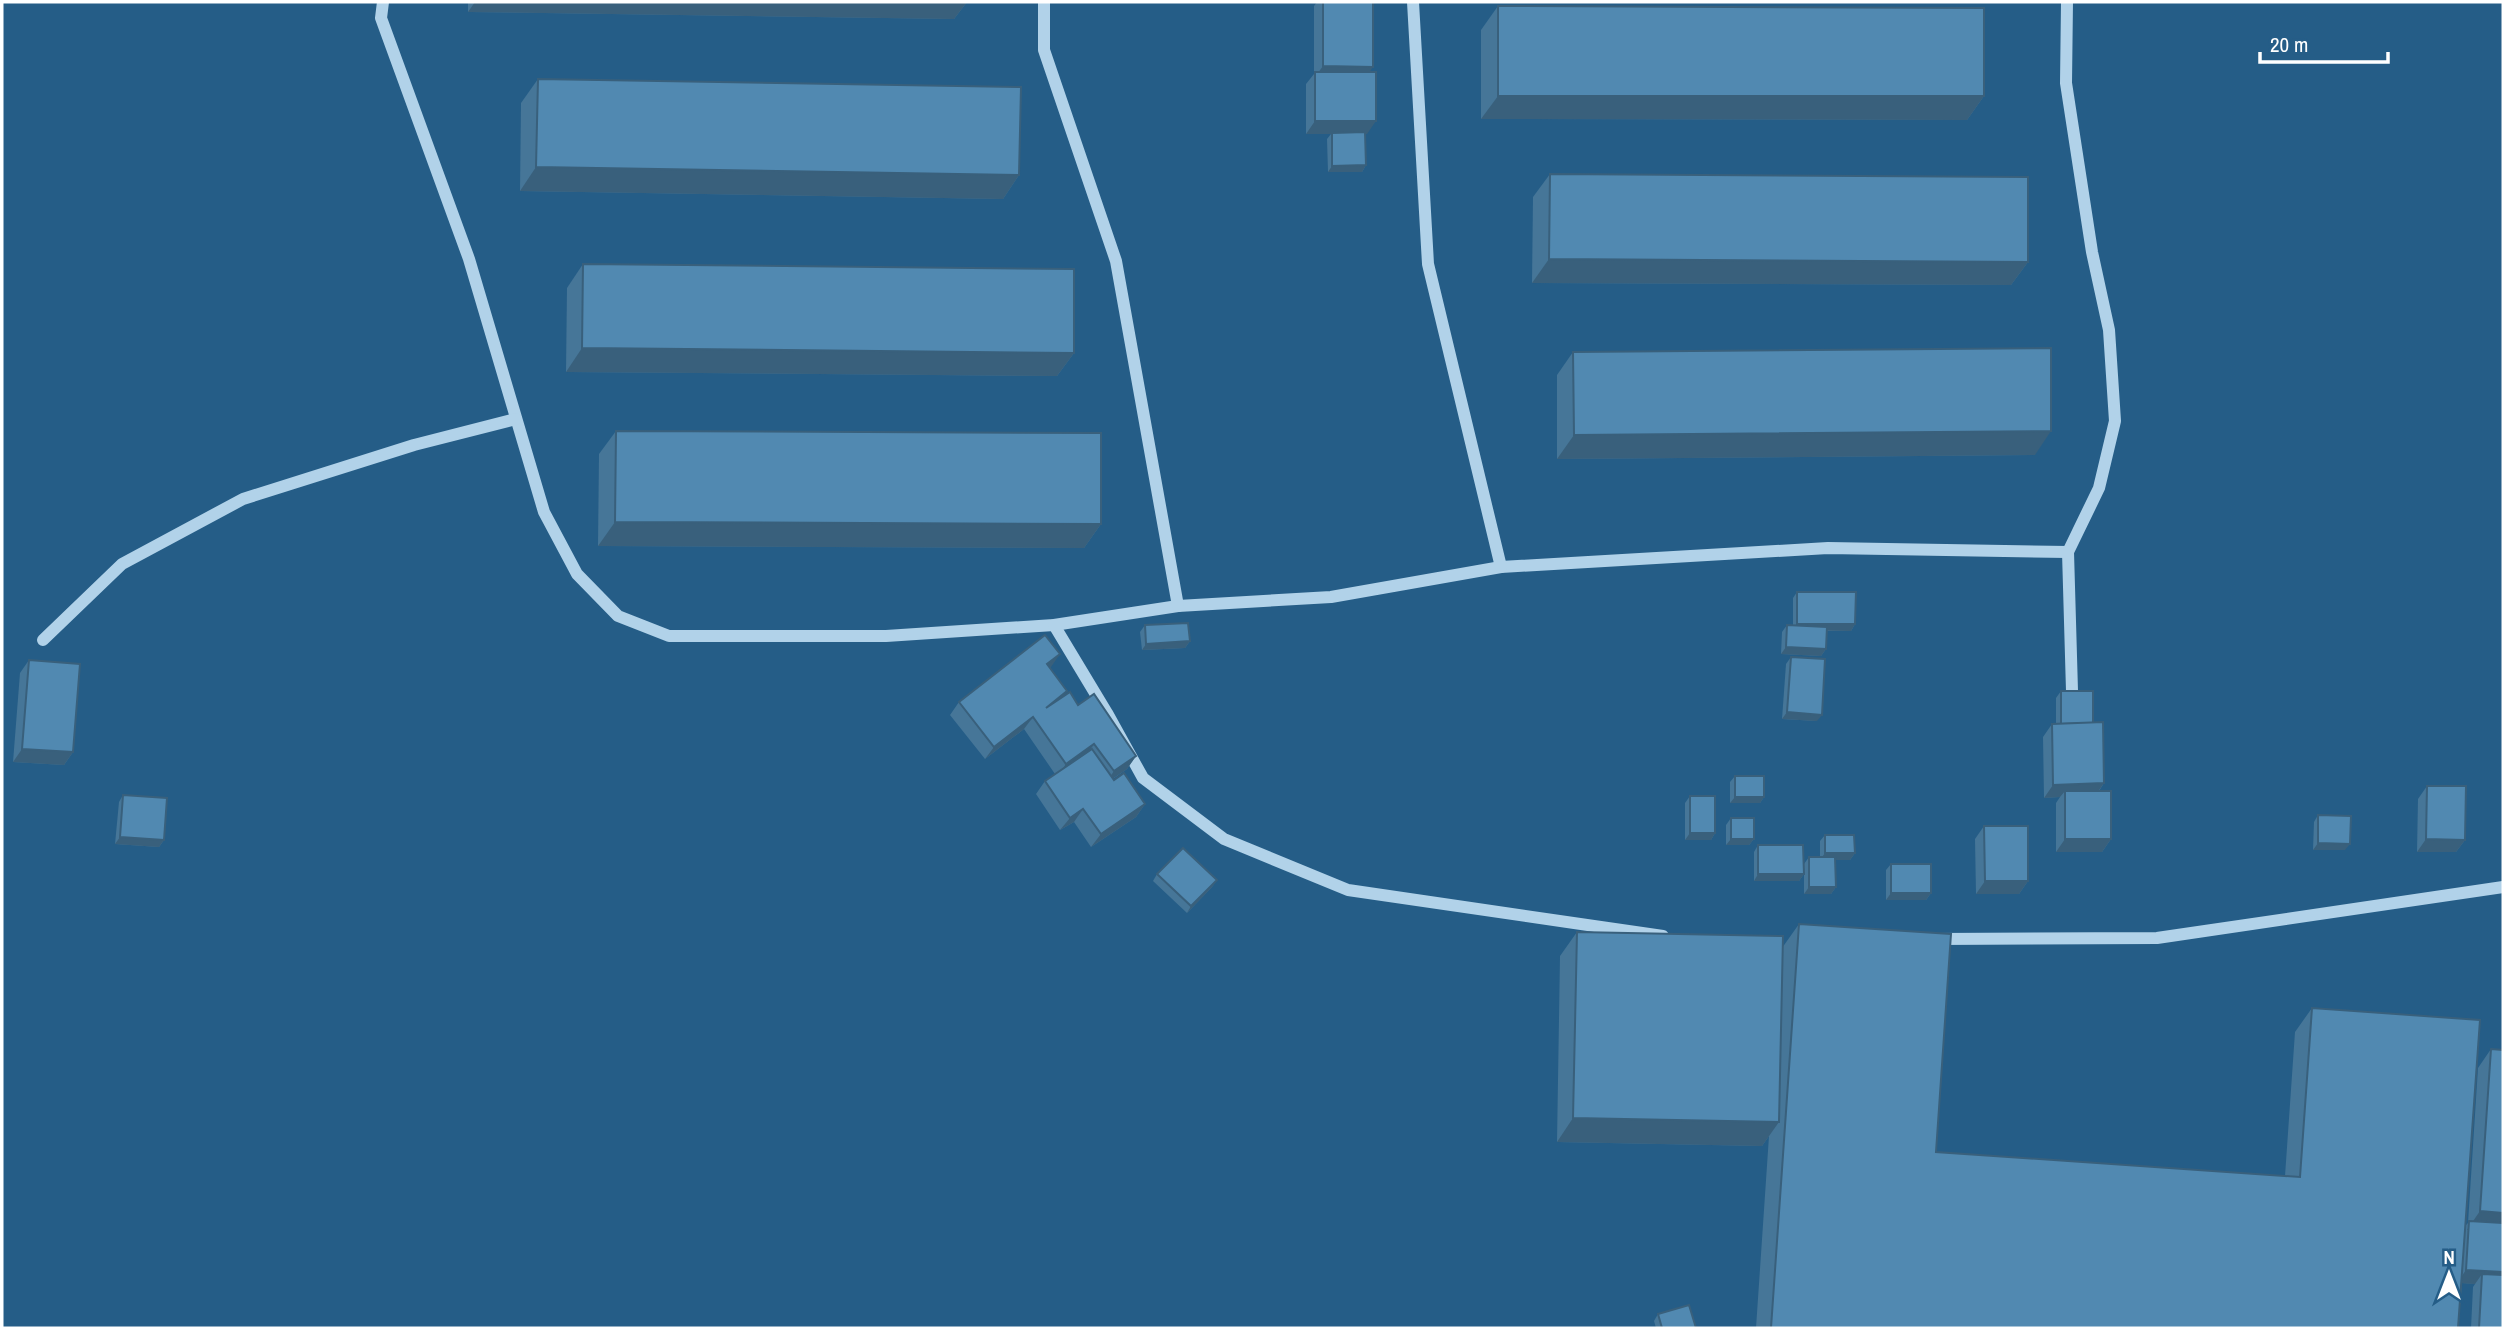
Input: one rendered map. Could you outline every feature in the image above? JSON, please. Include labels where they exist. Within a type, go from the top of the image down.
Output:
[{"type":"lane","points":[[383,2],[381,19],[469,259],[544,512],[577,574],[618,616],[669,636],[886,636],[1054,625],[1178,606],[1331,597],[1501,567],[1828,548],[2068,552]]},
{"type":"lane","points":[[1044,2],[1044,50],[1116,261],[1178,606]]},
{"type":"lane","points":[[1413,2],[1428,264],[1501,567]]},
{"type":"lane","points":[[2067,2],[2066,83],[2092,252],[2109,330],[2115,421],[2099,488],[2068,552],[2073,691]]},
{"type":"lane","points":[[43,640],[122,564],[243,499],[414,445],[516,419]]},
{"type":"lane","points":[[1054,625],[1143,778],[1224,839],[1348,890],[1676,938]]},
{"type":"lane","points":[[1923,939],[2157,938],[2503,887]]},
{"type":"building","points":[[1323,2],[1373,2],[1373,67],[1323,66]]},
{"type":"building","points":[[1498,6],[1984,8],[1984,96],[1498,96]]},
{"type":"building","points":[[1315,72],[1376,72],[1376,121],[1315,121]]},
{"type":"building","points":[[538,79],[1021,87],[1019,175],[536,167]]},
{"type":"building","points":[[1365,132],[1366,165],[1332,166],[1332,133]]},
{"type":"building","points":[[1550,174],[2028,177],[2028,262],[1549,259]]},
{"type":"building","points":[[583,264],[1074,269],[1074,353],[582,348]]},
{"type":"building","points":[[2051,348],[2051,431],[1574,435],[1573,352]]},
{"type":"building","points":[[616,431],[1101,433],[1101,524],[615,522]]},
{"type":"building","points":[[1797,592],[1856,592],[1855,624],[1797,624]]},
{"type":"building","points":[[1188,623],[1190,641],[1146,644],[1145,625]]},
{"type":"building","points":[[1787,625],[1827,627],[1826,649],[1786,647]]},
{"type":"building","points":[[1045,635],[1060,654],[1047,664],[1067,691],[1046,708],[1070,692],[1078,705],[1094,694],[1136,756],[1114,771],[1094,744],[1066,764],[1033,717],[994,747],[959,702]]},
{"type":"building","points":[[1791,657],[1825,659],[1822,715],[1787,712]]},
{"type":"building","points":[[29,660],[80,664],[73,752],[22,749]]},
{"type":"building","points":[[2061,691],[2093,691],[2093,723],[2061,724]]},
{"type":"building","points":[[2103,722],[2104,783],[2053,785],[2052,724]]},
{"type":"building","points":[[1092,749],[1114,780],[1124,773],[1145,804],[1101,834],[1083,809],[1070,818],[1045,781]]},
{"type":"building","points":[[1735,776],[1764,776],[1764,797],[1735,797]]},
{"type":"building","points":[[2427,786],[2466,786],[2465,840],[2426,839]]},
{"type":"building","points":[[2065,791],[2111,791],[2111,839],[2065,839]]},
{"type":"building","points":[[123,795],[167,798],[164,840],[120,837]]},
{"type":"building","points":[[1690,796],[1715,796],[1715,833],[1690,833]]},
{"type":"building","points":[[2318,815],[2351,816],[2350,844],[2318,843]]},
{"type":"building","points":[[1731,818],[1754,818],[1754,839],[1731,839]]},
{"type":"building","points":[[1984,826],[2028,826],[2028,881],[1985,881]]},
{"type":"building","points":[[1825,835],[1854,835],[1855,853],[1825,853]]},
{"type":"building","points":[[1758,845],[1803,845],[1804,874],[1758,874]]},
{"type":"building","points":[[1183,848],[1217,880],[1191,906],[1157,874]]},
{"type":"building","points":[[1809,857],[1835,857],[1836,887],[1809,887]]},
{"type":"building","points":[[1891,864],[1931,864],[1931,893],[1891,893]]},
{"type":"building","points":[[1799,924],[1951,934],[1936,1152],[2300,1177],[2312,1008],[2480,1020],[2458,1328],[1771,1328]]},
{"type":"building","points":[[1577,932],[1783,936],[1779,1122],[1573,1118]]},
{"type":"building","points":[[2491,1049],[2503,1050],[2503,1213],[2480,1211]]},
{"type":"building","points":[[2469,1221],[2503,1223],[2503,1272],[2466,1270]]},
{"type":"building","points":[[2482,1274],[2503,1275],[2503,1328],[2479,1328]]},
{"type":"building","points":[[1689,1305],[1696,1328],[1662,1328],[1658,1314]]}]
